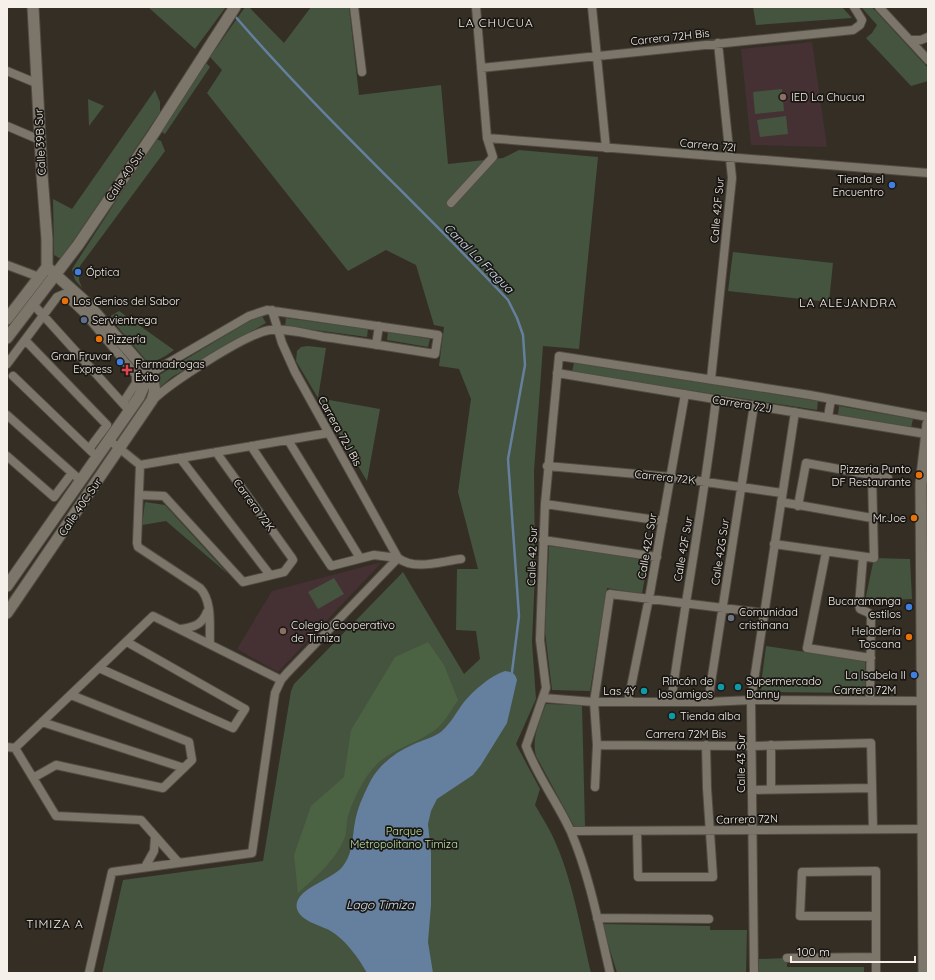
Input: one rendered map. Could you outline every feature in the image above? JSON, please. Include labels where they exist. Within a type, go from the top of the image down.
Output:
[{"type":"street","name":"Calle 39B Sur","points":[[33,7],[36,83],[47,239],[51,271]]},
{"type":"street","name":"Calle 40 Sur","points":[[7,338],[32,303],[51,271],[78,244],[154,133],[234,7]]},
{"type":"street","points":[[354,7],[362,72]]},
{"type":"street","points":[[451,203],[493,157],[486,138],[476,7]]},
{"type":"street","points":[[592,7],[606,148]]},
{"type":"street","name":"Carrera 72H Bis","points":[[481,68],[853,30],[860,25],[861,17],[854,7]]},
{"type":"street","points":[[879,7],[928,60]]},
{"type":"street","points":[[910,40],[921,40],[928,37]]},
{"type":"street","name":"Calle 42F Sur","points":[[711,379],[731,190],[730,158],[718,43]]},
{"type":"street","points":[[7,70],[36,83]]},
{"type":"street","points":[[7,126],[40,140]]},
{"type":"street","name":"Carrera 72I","points":[[486,138],[928,174]]},
{"type":"street","points":[[7,265],[34,279]]},
{"type":"street","points":[[32,303],[126,407],[137,379],[130,359],[87,303],[51,271]]},
{"type":"street","name":"Calle 40 Sur","points":[[7,319],[34,279],[51,271]]},
{"type":"street","points":[[7,364],[59,295],[64,294],[130,359],[149,374],[155,387],[152,400]]},
{"type":"street","points":[[149,374],[256,313],[272,310],[438,335],[435,354],[278,330],[268,330],[254,335],[171,384],[152,400]]},
{"type":"street","name":"Carrera 72J Bis","points":[[272,310],[288,358],[398,558]]},
{"type":"street","points":[[376,345],[379,326]]},
{"type":"street","name":"Calle 40C Sur","points":[[7,586],[76,477],[93,453],[107,425],[25,340]]},
{"type":"street","name":"Carrera 72J","points":[[559,356],[711,379],[928,417]]},
{"type":"street","name":"Calle 42 Sur","points":[[559,356],[547,466],[545,504],[540,640],[546,680],[544,698],[527,739],[526,746],[570,832]]},
{"type":"street","name":"Carrera 72J","points":[[557,373],[795,412],[927,431]]},
{"type":"street","name":"Calle 40C Sur","points":[[93,453],[109,440],[126,407],[143,391],[149,374]]},
{"type":"street","points":[[13,376],[93,453]]},
{"type":"street","name":"Calle 42C Sur","points":[[628,702],[649,600],[685,394]]},
{"type":"street","name":"Calle 42F Sur","points":[[671,702],[685,604],[706,481],[716,399]]},
{"type":"street","points":[[828,417],[831,399]]},
{"type":"street","name":"Calle 40C Sur","points":[[7,613],[152,400]]},
{"type":"street","name":"Calle 42G Sur","points":[[708,702],[754,405]]},
{"type":"street","name":"Calle 43 Sur","points":[[754,973],[751,700],[795,412]]},
{"type":"street","points":[[7,415],[76,477]]},
{"type":"street","points":[[924,973],[921,484],[927,431]]},
{"type":"street","points":[[109,440],[140,465],[328,433]]},
{"type":"street","points":[[288,440],[360,558]]},
{"type":"street","points":[[251,446],[331,566],[360,558],[383,555],[398,558],[405,563],[415,565],[461,559]]},
{"type":"street","name":"Carrera 72K","points":[[216,452],[293,560],[284,572],[270,574]]},
{"type":"street","name":"Calle 40C Sur","points":[[7,456],[54,497],[76,477]]},
{"type":"street","points":[[139,495],[164,496],[245,582],[270,574],[180,458]]},
{"type":"street","points":[[798,506],[806,463],[888,478]]},
{"type":"street","points":[[140,465],[137,543],[141,550],[200,588],[206,594],[210,644]]},
{"type":"street","name":"Carrera 72K","points":[[547,466],[706,481],[782,493]]},
{"type":"street","points":[[774,544],[874,558],[872,475]]},
{"type":"street","points":[[781,502],[872,518]]},
{"type":"street","points":[[545,504],[663,521]]},
{"type":"street","points":[[544,540],[656,557]]},
{"type":"street","points":[[826,552],[807,648],[871,658]]},
{"type":"street","points":[[863,557],[859,605],[860,609],[869,613],[871,617],[870,701]]},
{"type":"street","points":[[89,973],[112,872],[252,853],[275,693],[281,680],[398,558]]},
{"type":"street","points":[[595,787],[597,745],[594,702],[610,594],[764,613]]},
{"type":"street","points":[[180,629],[196,626],[201,623],[208,610]]},
{"type":"street","points":[[178,862],[141,820],[56,816],[33,778],[11,748],[42,722],[154,616],[281,680]]},
{"type":"street","points":[[99,668],[232,728],[245,709],[127,642]]},
{"type":"street","points":[[33,778],[56,765],[163,788],[192,760],[189,742],[71,695]]},
{"type":"street","name":"Carrera 72M","points":[[544,698],[594,702],[708,702],[751,700],[922,701]]},
{"type":"street","points":[[42,722],[184,768]]},
{"type":"street","name":"Carrera 72M Bis","points":[[597,745],[752,746],[871,743],[872,788]]},
{"type":"street","points":[[637,831],[638,877],[713,877],[707,788],[706,745]]},
{"type":"street","points":[[770,745],[771,789]]},
{"type":"street","points":[[752,790],[872,788],[873,829]]},
{"type":"street","name":"Carrera 72N","points":[[570,832],[923,829]]},
{"type":"street","points":[[570,832],[598,918],[610,973]]},
{"type":"street","points":[[145,867],[154,851],[155,836]]},
{"type":"street","points":[[876,916],[800,916],[802,872],[876,871],[876,916],[876,973]]},
{"type":"street","points":[[598,918],[710,919]]},
{"type":"street","points":[[786,958],[876,957]]},
{"type":"shaded area","name":"IED La Chucua","points":[[812,42],[827,147],[751,145],[741,49]]},
{"type":"shaded area","name":"Colegio Cooperativo de Timiza","points":[[382,562],[278,672],[237,649],[272,591]]},
{"type":"green space","points":[[148,7],[226,7],[195,49]]},
{"type":"green space","name":"Parque Metropolitano Timiza","points":[[245,7],[249,7],[284,43],[311,7],[349,7],[359,95],[441,85],[448,164],[503,158],[519,150],[598,157],[579,349],[543,346],[534,471],[535,573],[532,642],[536,699],[516,744],[540,789],[535,805],[553,837],[566,869],[591,973],[102,973],[123,880],[263,861],[291,691],[294,684],[403,572],[464,674],[480,659],[476,631],[456,630],[457,569],[478,569],[458,492],[471,399],[459,369],[439,366],[444,327],[434,325],[416,265],[386,250],[348,271],[207,93],[222,70],[210,57]]},
{"type":"green space","points":[[753,7],[842,7],[852,18],[756,25]]},
{"type":"green space","points":[[861,7],[872,7],[928,68],[928,81],[911,86],[866,38],[872,33],[877,25]]},
{"type":"green space","points":[[206,63],[210,67],[165,134],[160,131]]},
{"type":"green space","points":[[782,89],[784,111],[755,114],[753,92]]},
{"type":"green space","points":[[155,90],[160,102],[160,112],[61,259],[54,255],[53,199],[72,209]]},
{"type":"green space","points":[[88,99],[104,106],[89,126]]},
{"type":"green space","points":[[786,116],[788,134],[760,137],[757,120]]},
{"type":"green space","points":[[156,139],[161,141],[165,151],[80,266],[79,280],[82,288],[75,280],[72,269]]},
{"type":"green space","points":[[733,252],[833,263],[829,302],[728,291]]},
{"type":"green space","points":[[119,311],[174,350],[157,360],[146,360],[109,317]]},
{"type":"green space","points":[[261,314],[266,323],[172,377],[159,388],[156,377]]},
{"type":"green space","points":[[286,318],[368,329],[367,337],[285,326]]},
{"type":"green space","points":[[388,332],[430,339],[428,347],[387,340]]},
{"type":"green space","points":[[308,346],[326,348],[318,398],[380,409],[367,481],[296,361],[297,351],[301,347]]},
{"type":"green space","points":[[574,363],[818,401],[817,410],[572,372]]},
{"type":"green space","points":[[839,406],[913,419],[911,428],[838,415]]},
{"type":"green space","points":[[928,464],[928,826],[926,528]]},
{"type":"green space","points":[[145,502],[165,505],[228,574],[166,521],[142,525]]},
{"type":"green space","points":[[549,546],[648,559],[642,594],[607,588],[590,691],[552,690],[545,632]]},
{"type":"green space","points":[[874,558],[910,559],[912,599],[865,601]]},
{"type":"green space","points":[[334,578],[344,594],[318,609],[308,592]]},
{"type":"green space","points":[[428,642],[444,665],[458,700],[436,729],[421,739],[390,754],[376,765],[359,789],[347,819],[345,837],[341,845],[325,868],[298,893],[294,855],[311,806],[344,777],[351,730],[395,657]]},
{"type":"green space","points":[[766,646],[865,661],[865,693],[760,692]]},
{"type":"green space","points":[[546,704],[582,705],[585,826],[574,826],[536,756],[535,736]]},
{"type":"green space","points":[[602,924],[710,926],[710,930],[747,930],[746,973],[617,973]]},
{"type":"green space","points":[[787,958],[787,967],[864,967],[864,973],[759,973],[759,959]]},
{"type":"water","name":"Lago Timiza","points":[[505,671],[513,673],[517,680],[507,723],[481,765],[473,775],[437,799],[431,811],[428,824],[431,853],[431,905],[428,942],[433,973],[367,973],[346,943],[329,930],[302,917],[297,909],[297,902],[307,890],[338,871],[347,861],[351,849],[359,807],[371,780],[379,769],[400,751],[442,731],[464,702],[473,693],[488,680]]},
{"type":"waterway","name":"Canal La Fragua","points":[[234,15],[300,88],[508,300],[517,318],[523,335],[525,365],[508,459],[519,616],[512,672]]},
{"type":"place","name":"IED La Chucua","points":[[783,97]]},
{"type":"place","name":"Tienda el Encuentro","points":[[892,185]]},
{"type":"place","name":"Óptica","points":[[78,272]]},
{"type":"place","name":"Los Genios del Sabor","points":[[65,301]]},
{"type":"place","name":"Servientrega","points":[[84,320]]},
{"type":"place","name":"Pizzería","points":[[99,339]]},
{"type":"place","name":"Gran Fruvar Express","points":[[120,362]]},
{"type":"place","name":"Farmadrogas Éxito","points":[[127,370]]},
{"type":"place","name":"Pizzeria Punto DF Restaurante","points":[[919,475]]},
{"type":"place","name":"Mr.Joe","points":[[914,518]]},
{"type":"place","name":"Bucaramanga estilos","points":[[909,607]]},
{"type":"place","name":"Comunidad cristinana","points":[[731,618]]},
{"type":"place","name":"Colegio Cooperativo de Timiza","points":[[283,631]]},
{"type":"place","name":"Heladería Toscana","points":[[909,637]]},
{"type":"place","name":"La Isabela II","points":[[914,675]]},
{"type":"place","name":"Rincón de los amigos","points":[[721,687]]},
{"type":"place","name":"Supermercado Danny","points":[[738,687]]},
{"type":"place","name":"Las 4Y","points":[[644,691]]},
{"type":"place","name":"Tienda alba","points":[[672,716]]},
{"type":"district","name":"LA CHUCUA","points":[[496,22]]},
{"type":"district","name":"LA ALEJANDRA","points":[[848,302]]},
{"type":"district","name":"TIMIZA A","points":[[55,923]]}]
